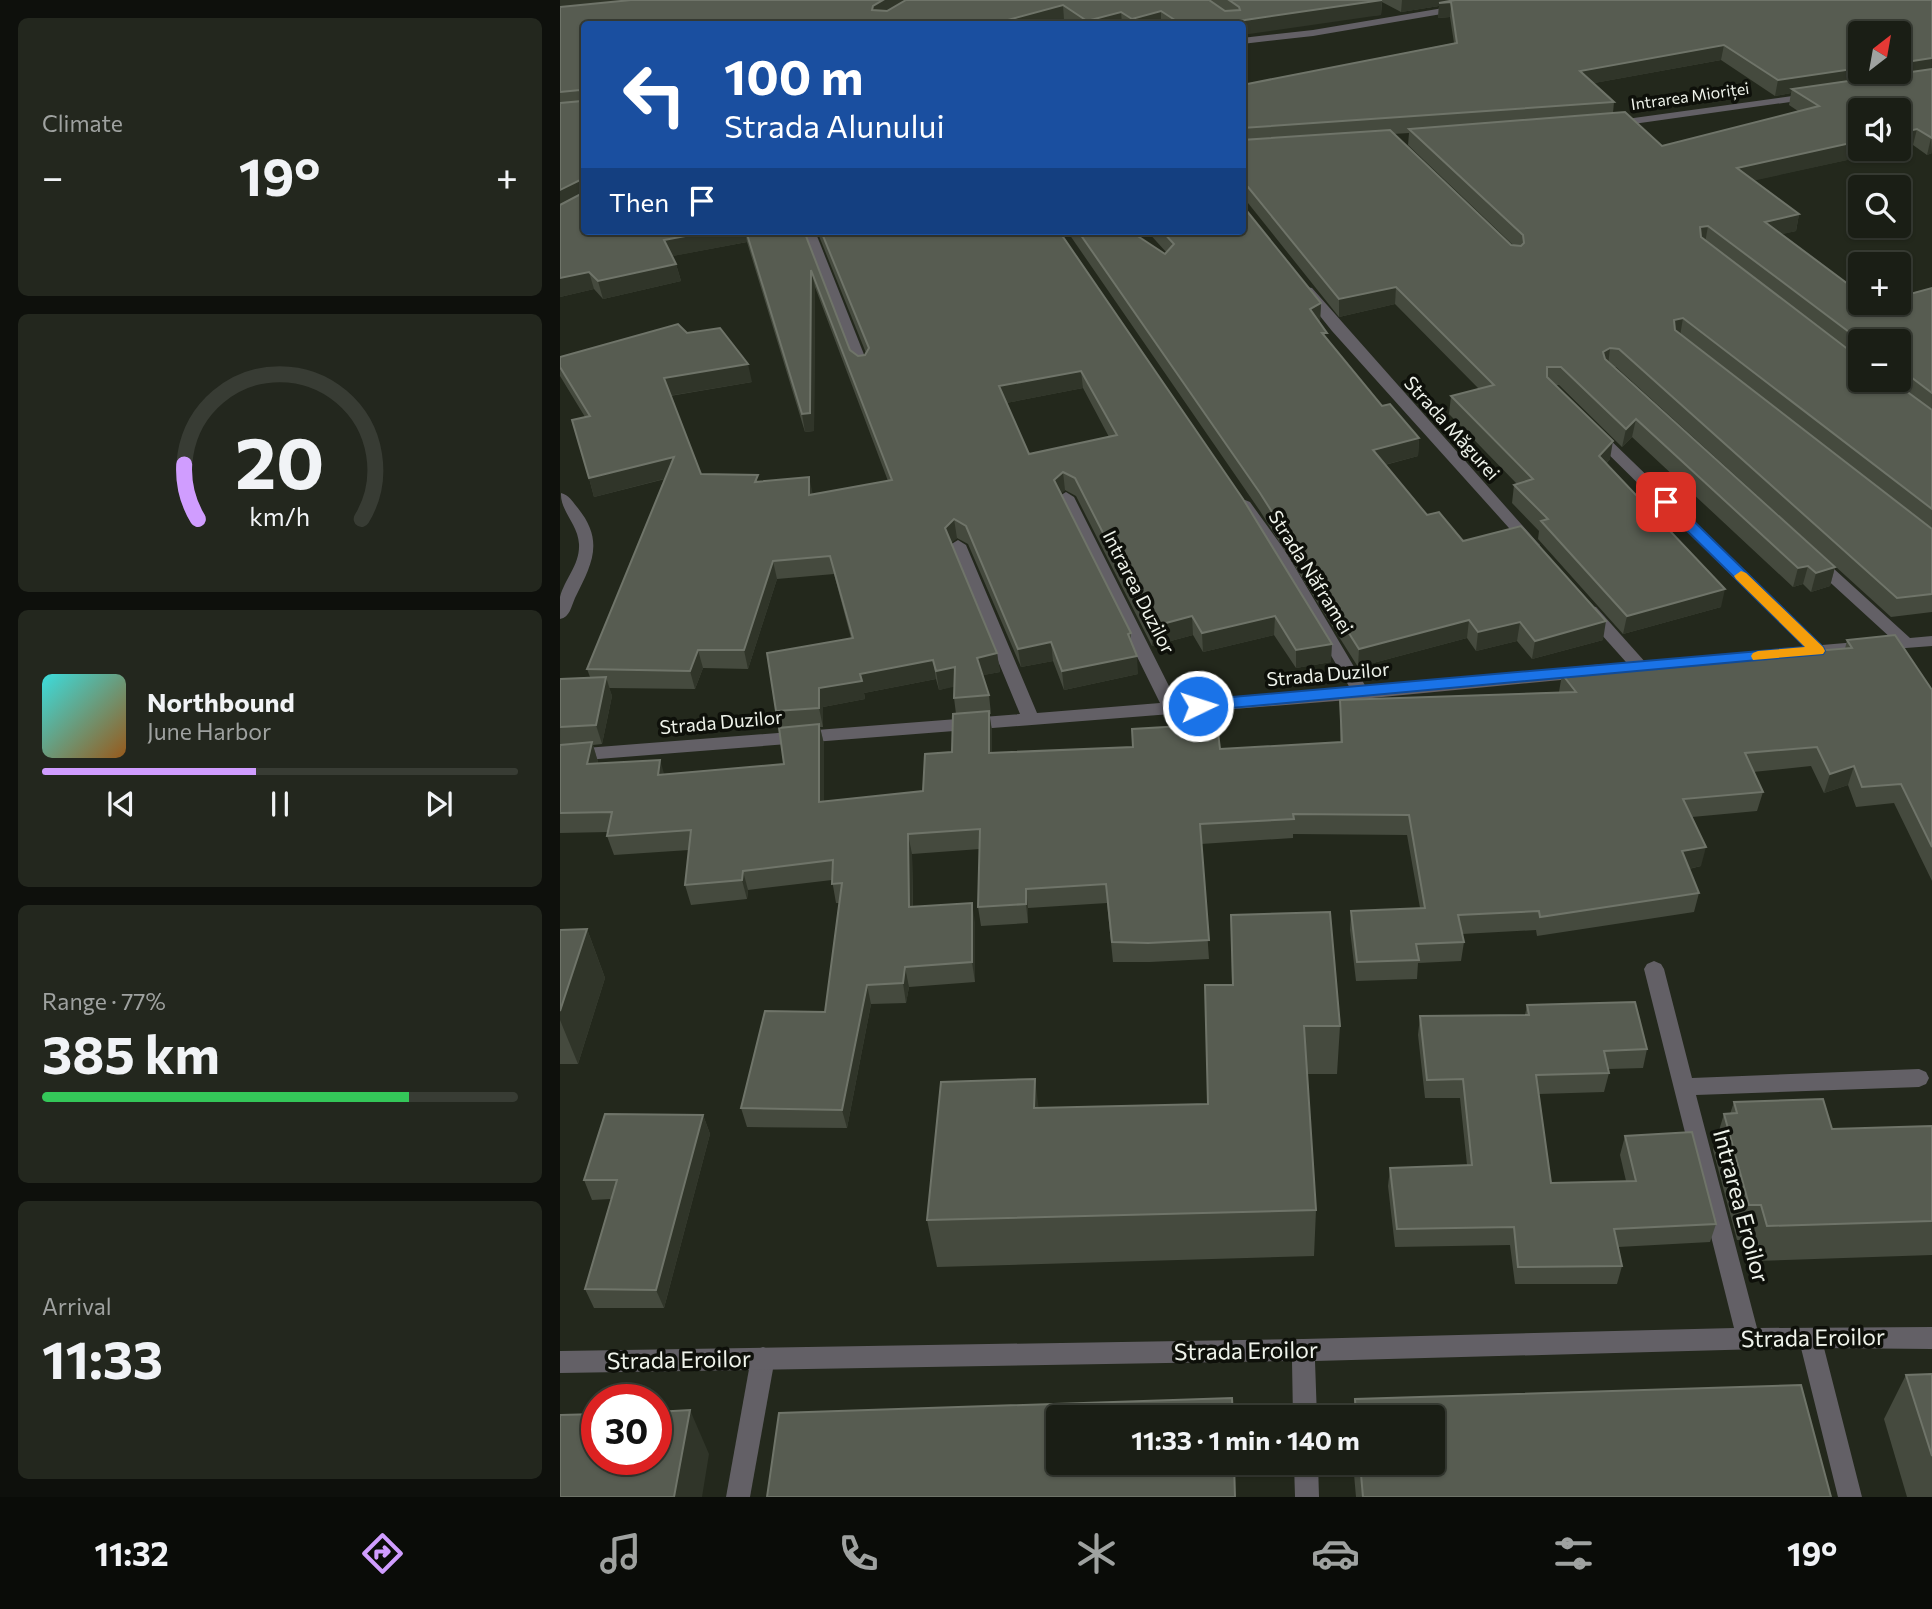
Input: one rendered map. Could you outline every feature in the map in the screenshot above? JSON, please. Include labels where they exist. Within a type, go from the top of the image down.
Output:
[{"type":"street","points":[[1246,41],[1471,7],[1452,0]]},
{"type":"street","points":[[1377,6],[1400,19]]},
{"type":"street","points":[[1246,33],[1257,40]]},
{"type":"street","name":"Intrarea Mioriței","points":[[1596,125],[1824,95]]},
{"type":"street","points":[[811,235],[862,367]]},
{"type":"street","name":"Strada Măgurei","points":[[1294,274],[1337,328],[1539,554]]},
{"type":"street","points":[[1581,419],[1818,651]]},
{"type":"street","points":[[560,614],[586,555],[588,537],[580,520],[561,495]]},
{"type":"street","name":"Strada Năframei","points":[[1239,496],[1278,552],[1361,693]]},
{"type":"street","name":"Intrarea Duzilor","points":[[1066,497],[1157,675],[1171,708]]},
{"type":"street","points":[[958,545],[1031,719]]},
{"type":"street","points":[[1804,550],[1906,643]]},
{"type":"street","name":"Strada Duzilor","points":[[560,756],[1361,693],[1647,666],[1576,595]]},
{"type":"street","points":[[1777,654],[1932,640]]},
{"type":"street","name":"Intrarea Eroilor","points":[[1654,969],[1748,1339]]},
{"type":"street","points":[[1683,1087],[1919,1078]]},
{"type":"street","points":[[1810,1337],[1850,1497]]},
{"type":"street","name":"Strada Eroilor","points":[[560,1362],[1303,1350],[1810,1337],[1932,1338]]},
{"type":"street","points":[[1303,1350],[1305,1405]]},
{"type":"street","points":[[738,1497],[763,1358]]},
{"type":"street","points":[[1306,1475],[1307,1497]]},
{"type":"building","points":[[631,0],[883,0],[873,6],[872,10],[887,11],[906,0],[1209,0],[1225,11],[1240,10],[1229,0],[1382,0],[1231,21],[1176,21],[1161,11],[1132,19],[1121,12],[1087,21],[1063,5],[1004,21],[581,21],[581,91],[560,92],[560,7]]},
{"type":"building","points":[[1455,0],[1932,0],[1932,58],[1911,61],[1911,21],[1848,21],[1848,70],[1778,80],[1724,45],[1580,71],[1614,102],[1246,128],[1246,84],[1457,43],[1451,2],[1439,3]]},
{"type":"building","points":[[1932,69],[1932,138],[1917,129],[1911,130],[1911,98],[1848,98],[1848,144],[1737,168],[1799,214],[1765,222],[1848,284],[1848,315],[1911,315],[1911,294],[1932,288],[1932,393],[1911,377],[1911,329],[1848,329],[1848,331],[1708,226],[1700,227],[1701,237],[1848,349],[1848,392],[1907,392],[1932,410],[1932,509],[1683,318],[1674,320],[1675,330],[1932,529],[1932,594],[1897,598],[1619,349],[1610,348],[1603,352],[1605,359],[1835,567],[1816,573],[1808,566],[1798,568],[1636,419],[1626,429],[1561,367],[1547,367],[1547,377],[1613,441],[1599,456],[1725,589],[1627,616],[1541,521],[1548,519],[1514,485],[1533,479],[1451,396],[1494,385],[1396,287],[1339,299],[1246,187],[1246,140],[1390,130],[1511,245],[1521,246],[1524,243],[1523,235],[1409,129],[1625,112],[1662,146],[1819,106],[1792,89],[1848,81],[1848,84],[1911,84],[1911,72]]},
{"type":"building","points":[[581,101],[581,194],[580,180],[560,190],[560,103]]},
{"type":"building","points":[[581,194],[581,235],[691,235],[664,240],[676,264],[598,281],[589,272],[560,278],[560,205]]},
{"type":"building","points":[[1246,210],[1321,303],[1310,309],[1327,333],[1322,333],[1382,406],[1390,404],[1419,438],[1373,450],[1427,515],[1439,512],[1463,541],[1521,526],[1606,621],[1535,641],[1520,622],[1478,632],[1469,620],[1359,649],[1260,493],[1081,235],[1136,235],[1165,254],[1174,244],[1166,235],[1246,235]]},
{"type":"building","points":[[747,235],[806,235],[850,350],[858,356],[865,355],[869,348],[823,235],[1062,235],[1243,499],[1332,644],[1296,650],[1275,616],[1202,633],[1192,616],[1151,627],[1075,478],[1063,472],[1054,480],[1131,633],[1128,634],[1137,656],[1062,671],[1051,642],[1018,649],[966,526],[954,519],[945,528],[997,653],[977,658],[989,695],[954,698],[955,667],[936,671],[933,660],[860,674],[862,681],[819,688],[819,708],[776,711],[767,653],[853,638],[830,556],[773,561],[744,650],[698,650],[690,671],[587,669],[674,457],[589,478],[572,420],[590,416],[560,367],[560,357],[678,324],[687,333],[720,328],[748,364],[664,378],[701,474],[758,475],[755,482],[809,477],[809,495],[892,480],[811,270],[810,413],[802,414]],"holes":[[[1081,371],[1117,435],[1029,454],[999,386]]]},
{"type":"building","points":[[1895,635],[1932,690],[1932,847],[1901,784],[1862,787],[1854,766],[1830,774],[1817,747],[1745,753],[1763,792],[1683,799],[1706,847],[1682,851],[1699,893],[1540,917],[1539,911],[1458,915],[1464,942],[1416,944],[1419,960],[1357,962],[1351,911],[1425,908],[1409,815],[1293,814],[1294,819],[1200,824],[1209,940],[1148,943],[1112,942],[1106,884],[1026,889],[1026,904],[978,907],[980,829],[908,834],[909,907],[972,903],[972,962],[905,967],[903,983],[867,985],[842,1110],[741,1108],[765,1011],[825,1012],[842,883],[832,884],[833,860],[743,871],[742,880],[685,885],[691,830],[607,836],[612,812],[560,813],[560,745],[592,742],[587,764],[660,760],[658,775],[784,764],[779,728],[819,724],[819,802],[923,791],[925,754],[952,752],[953,714],[989,711],[989,753],[1133,747],[1132,729],[1217,724],[1220,749],[1342,742],[1340,700],[1576,692],[1562,674],[1638,665],[1852,648],[1847,640]]},
{"type":"building","points":[[606,677],[596,725],[560,727],[560,679]]},
{"type":"building","points":[[1330,912],[1340,1026],[1304,1026],[1316,1210],[927,1220],[941,1082],[1035,1079],[1034,1108],[1208,1104],[1205,985],[1233,985],[1231,915]]},
{"type":"building","points":[[587,929],[560,1011],[560,930]]},
{"type":"building","points":[[1635,1002],[1647,1049],[1604,1051],[1609,1073],[1536,1075],[1551,1183],[1636,1181],[1625,1136],[1692,1132],[1716,1224],[1614,1229],[1622,1266],[1518,1267],[1514,1227],[1397,1229],[1390,1168],[1472,1165],[1463,1079],[1427,1080],[1420,1016],[1529,1015],[1527,1005]]},
{"type":"building","points":[[1823,1099],[1832,1129],[1932,1126],[1932,1221],[1767,1226],[1761,1205],[1749,1205],[1724,1114],[1737,1113],[1734,1102]]},
{"type":"building","points":[[605,1114],[703,1115],[656,1290],[585,1289],[617,1180],[584,1180]]},
{"type":"building","points":[[1932,1374],[1932,1456],[1906,1375]]},
{"type":"building","points":[[1801,1385],[1831,1497],[1363,1497],[1361,1475],[1445,1475],[1445,1405],[1355,1405],[1355,1399]]},
{"type":"building","points":[[1232,1398],[1232,1405],[1046,1405],[1046,1475],[1234,1475],[1235,1497],[767,1497],[779,1413]]},
{"type":"building","points":[[690,1410],[674,1497],[560,1497],[560,1415],[581,1414],[581,1475],[672,1475],[672,1411]]},
{"type":"slow traffic","points":[[1741,576],[1818,651],[1758,656]]},
{"type":"route","points":[[1198,706],[1818,651],[1666,502]]}]
